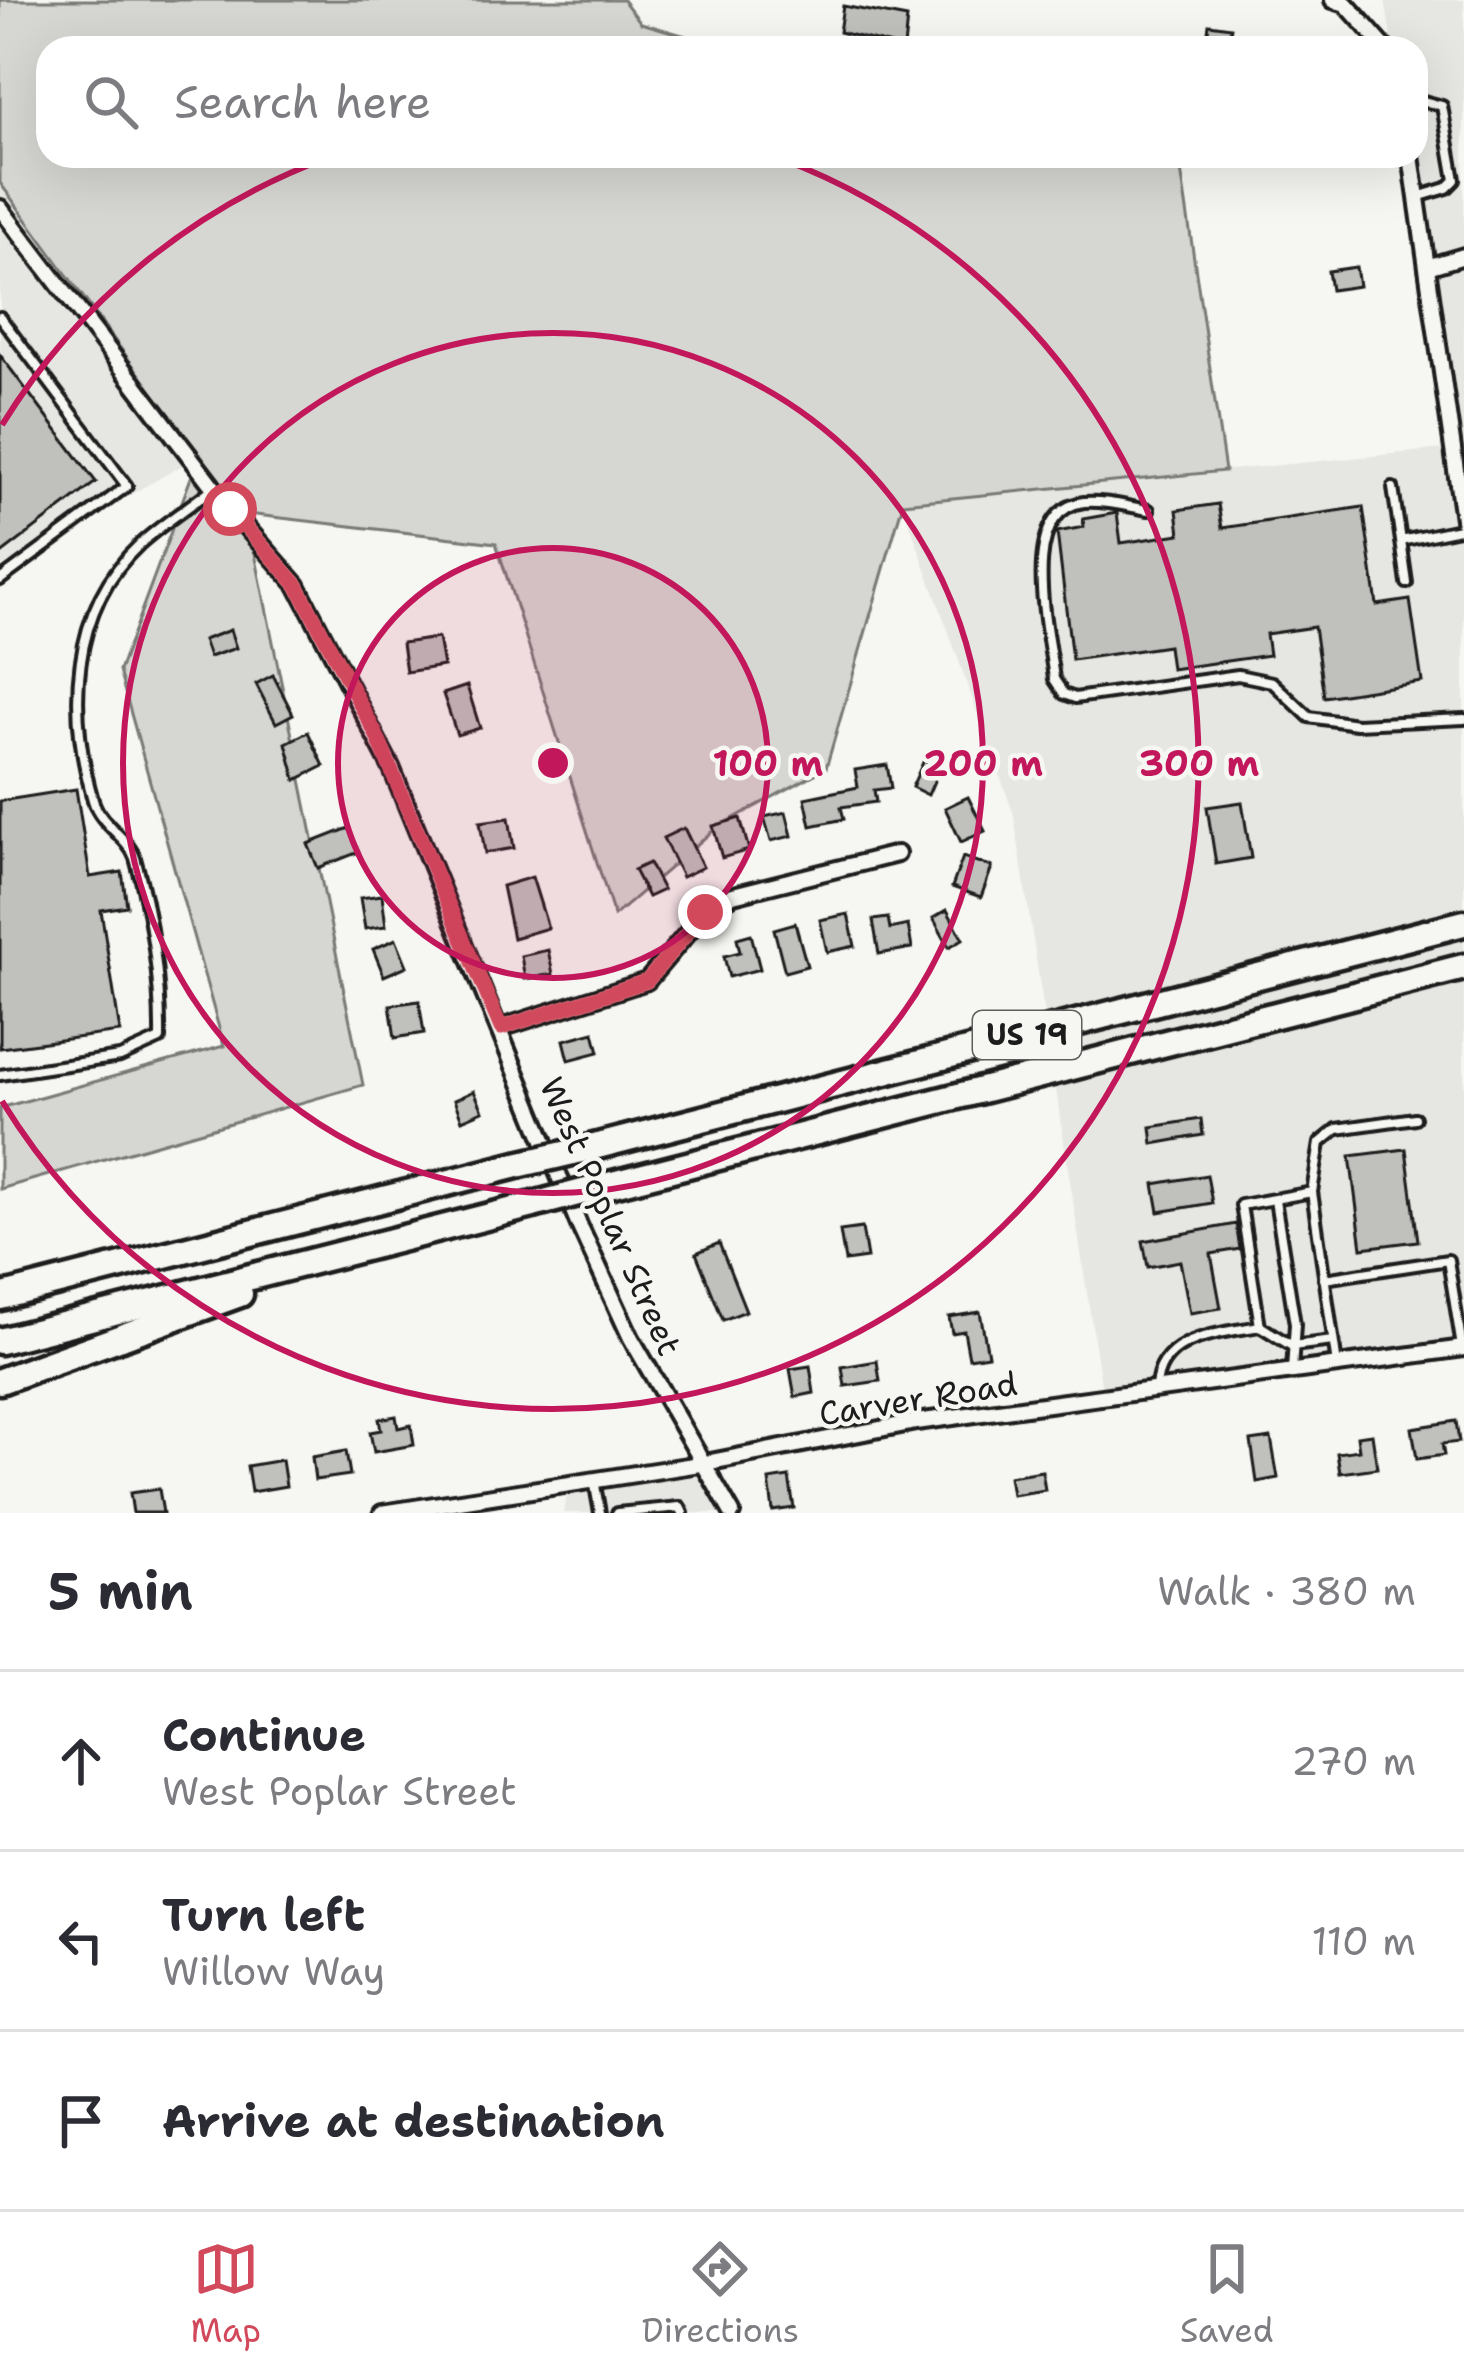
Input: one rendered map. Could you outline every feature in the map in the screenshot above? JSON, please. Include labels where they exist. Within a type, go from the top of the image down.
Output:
[{"type":"highway","name":"US 19","points":[[0,1297],[1464,923]]},
{"type":"highway","name":"US 19","points":[[0,1341],[1464,967]]},
{"type":"highway","points":[[0,1381],[343,1256]]},
{"type":"highway","points":[[0,1280],[95,1273]]},
{"type":"street","points":[[1333,0],[1346,4],[1374,36]]},
{"type":"street","points":[[1413,168],[1464,527]]},
{"type":"street","name":"West Poplar Street","points":[[0,208],[214,488],[297,585],[384,750],[579,1225],[631,1338],[732,1513]]},
{"type":"street","points":[[1427,267],[1464,256]]},
{"type":"street","points":[[501,1028],[647,981],[705,912],[733,895],[897,854]]},
{"type":"street","name":"Carver Road","points":[[382,1513],[700,1464],[916,1422],[1463,1348]]},
{"type":"lane","points":[[1417,196],[1448,188],[1455,180],[1442,106],[1428,102]]},
{"type":"lane","points":[[0,317],[127,486],[0,580]]},
{"type":"lane","points":[[0,1076],[120,1058],[160,1039],[160,1010],[134,852],[110,831],[94,802],[77,686],[82,644],[105,586],[141,543],[214,488]]},
{"type":"lane","points":[[1393,488],[1407,583]]},
{"type":"lane","points":[[1149,511],[1081,502],[1053,519],[1039,552],[1054,679],[1064,694],[1075,698],[1238,675],[1272,682],[1310,717],[1356,724],[1464,719]]},
{"type":"lane","points":[[1401,541],[1464,527]]},
{"type":"lane","points":[[1337,1366],[1312,1192],[1318,1177],[1316,1155],[1326,1135],[1415,1118]]},
{"type":"lane","points":[[1260,1326],[1240,1205],[1312,1192]]},
{"type":"lane","points":[[1275,1200],[1294,1324],[1292,1373]]},
{"type":"lane","points":[[1324,1279],[1448,1260],[1463,1348]]},
{"type":"lane","points":[[1156,1389],[1156,1371],[1178,1347],[1260,1326],[1292,1346],[1333,1340]]},
{"type":"lane","points":[[594,1478],[599,1513]]},
{"type":"lane","points":[[617,1513],[680,1507],[683,1513]]},
{"type":"shaded area","points":[[0,0],[623,0],[641,23],[686,36],[36,36],[36,168],[1181,168],[1225,471],[903,503],[826,768],[716,828],[614,916],[496,543],[247,514],[363,1085],[0,1189],[0,1108],[224,1046],[119,671],[199,456],[0,183]]},
{"type":"shaded area","points":[[1385,0],[1464,0],[1464,1346],[1103,1397],[1014,815],[902,502],[1455,448],[1418,168],[1428,168],[1428,36],[1391,36]]},
{"type":"shaded area","points":[[0,183],[199,456],[0,568]]},
{"type":"shaded area","points":[[697,1470],[728,1513],[564,1513],[569,1482]]},
{"type":"building","points":[[843,6],[907,18],[905,36],[839,32]]},
{"type":"building","points":[[1209,24],[1231,27],[1230,36],[1208,36]]},
{"type":"building","points":[[1356,267],[1359,286],[1331,290],[1328,271]]},
{"type":"building","points":[[0,355],[96,482],[0,555]]},
{"type":"building","points":[[1218,504],[1222,528],[1363,507],[1377,605],[1410,600],[1422,682],[1324,697],[1314,627],[1266,634],[1269,655],[1171,669],[1168,646],[1072,660],[1057,532],[1084,527],[1083,519],[1117,513],[1121,543],[1180,534],[1177,510]]},
{"type":"building","points":[[230,630],[236,648],[209,657],[203,640]]},
{"type":"building","points":[[438,638],[443,666],[406,672],[402,643]]},
{"type":"building","points":[[273,675],[293,714],[276,723],[256,684]]},
{"type":"building","points":[[467,686],[480,728],[457,735],[443,694]]},
{"type":"building","points":[[308,732],[324,766],[296,780],[286,743]]},
{"type":"building","points":[[924,760],[940,767],[928,795],[912,787]]},
{"type":"building","points":[[887,765],[891,788],[874,790],[876,802],[841,807],[844,819],[811,826],[805,798],[858,787],[855,770]]},
{"type":"building","points":[[76,789],[90,877],[122,872],[127,906],[101,910],[120,1032],[0,1048],[0,801]]},
{"type":"building","points":[[968,797],[985,831],[961,842],[945,808]]},
{"type":"building","points":[[1242,802],[1251,858],[1216,864],[1207,807]]},
{"type":"building","points":[[786,812],[792,836],[771,841],[764,817]]},
{"type":"building","points":[[509,818],[514,848],[485,853],[480,822]]},
{"type":"building","points":[[740,818],[749,850],[722,858],[713,826]]},
{"type":"building","points":[[349,828],[359,852],[318,868],[308,844]]},
{"type":"building","points":[[684,828],[703,867],[682,877],[663,838]]},
{"type":"building","points":[[963,857],[992,867],[981,897],[952,887]]},
{"type":"building","points":[[649,863],[663,890],[648,897],[634,870]]},
{"type":"building","points":[[532,877],[548,928],[513,938],[502,886]]},
{"type":"building","points":[[382,895],[386,926],[365,929],[360,898]]},
{"type":"building","points":[[947,910],[963,939],[949,947],[933,918]]},
{"type":"building","points":[[848,914],[855,946],[827,952],[820,920]]},
{"type":"building","points":[[888,918],[890,929],[908,925],[912,948],[879,954],[873,920]]},
{"type":"building","points":[[795,923],[807,966],[785,972],[774,929]]},
{"type":"building","points":[[751,934],[760,969],[729,977],[724,956],[740,952],[737,938]]},
{"type":"building","points":[[396,939],[407,966],[384,976],[373,949]]},
{"type":"building","points":[[548,950],[553,974],[525,979],[521,956]]},
{"type":"building","points":[[419,1001],[424,1033],[395,1038],[390,1005]]},
{"type":"building","points":[[594,1032],[599,1052],[569,1060],[564,1040]]},
{"type":"building","points":[[474,1091],[483,1111],[462,1120],[454,1100]]},
{"type":"building","points":[[1201,1119],[1203,1135],[1153,1144],[1151,1127]]},
{"type":"building","points":[[1406,1149],[1418,1241],[1362,1248],[1350,1156]]},
{"type":"building","points":[[1207,1175],[1212,1203],[1159,1212],[1154,1184]]},
{"type":"building","points":[[1236,1224],[1240,1249],[1211,1254],[1221,1308],[1190,1313],[1180,1261],[1148,1267],[1143,1241]]},
{"type":"building","points":[[862,1228],[867,1258],[845,1261],[840,1231]]},
{"type":"building","points":[[719,1243],[746,1311],[723,1320],[696,1253]]},
{"type":"building","points":[[980,1312],[988,1355],[969,1358],[964,1331],[952,1333],[949,1317]]},
{"type":"building","points":[[877,1361],[880,1381],[845,1386],[842,1367]]},
{"type":"building","points":[[810,1366],[814,1393],[795,1397],[790,1369]]},
{"type":"building","points":[[396,1416],[398,1428],[411,1425],[414,1445],[374,1452],[370,1432],[381,1430],[379,1419]]},
{"type":"building","points":[[1456,1421],[1459,1442],[1442,1444],[1444,1455],[1417,1459],[1412,1428]]},
{"type":"building","points":[[1372,1434],[1377,1468],[1340,1473],[1337,1453],[1359,1450],[1357,1436]]},
{"type":"building","points":[[1271,1438],[1278,1478],[1257,1482],[1251,1441]]},
{"type":"building","points":[[346,1451],[350,1475],[315,1480],[312,1457]]},
{"type":"building","points":[[282,1460],[286,1486],[251,1492],[247,1466]]},
{"type":"building","points":[[1042,1471],[1045,1490],[1012,1495],[1009,1476]]},
{"type":"building","points":[[789,1477],[794,1508],[773,1511],[769,1480]]},
{"type":"building","points":[[159,1489],[163,1513],[133,1513],[130,1493]]},
{"type":"route","points":[[230,509],[297,585],[376,734],[501,1028],[647,981],[705,912]]}]
